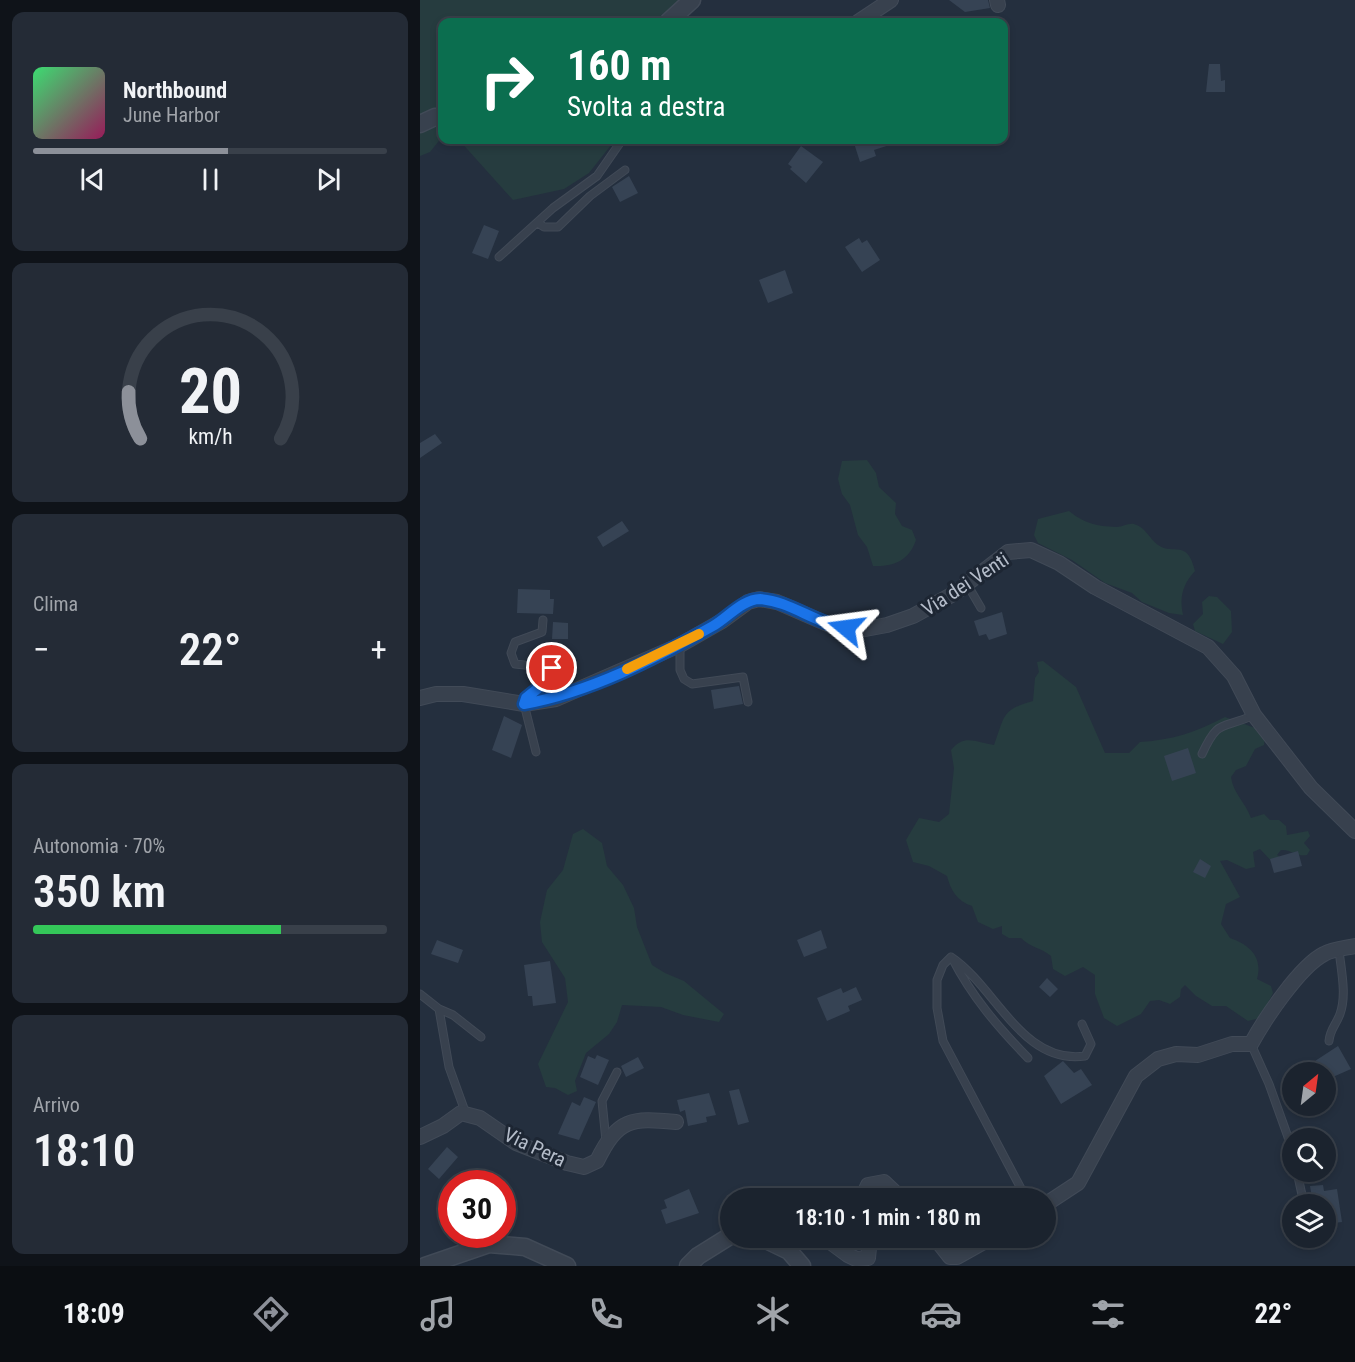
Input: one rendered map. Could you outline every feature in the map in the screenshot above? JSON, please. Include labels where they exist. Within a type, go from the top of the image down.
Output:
[{"type":"street","points":[[672,18],[692,0]]},
{"type":"street","points":[[864,18],[891,0]]},
{"type":"street","points":[[420,124],[438,117]]},
{"type":"street","name":"Via dei Venti","points":[[420,698],[436,694],[463,694],[524,704],[556,699],[680,645],[722,621],[748,602],[759,599],[777,602],[832,626],[860,630],[913,616],[967,584],[1008,552],[1031,550],[1059,563],[1095,587],[1208,646],[1234,676],[1254,715],[1311,788],[1355,831]]},
{"type":"street","points":[[1056,1197],[1078,1183],[1136,1076],[1158,1059],[1176,1054],[1198,1054],[1232,1044],[1251,1044],[1290,987],[1307,968],[1323,954],[1355,946]]},
{"type":"street","points":[[420,1137],[443,1126],[461,1113],[466,1114]]},
{"type":"street","name":"Via Pera","points":[[466,1114],[480,1118],[516,1143],[567,1164],[584,1167],[597,1161],[606,1143],[622,1126],[640,1119],[676,1122]]},
{"type":"street","points":[[867,1188],[868,1185],[884,1182],[890,1188]]},
{"type":"street","points":[[688,1266],[698,1256],[720,1242]]},
{"type":"street","points":[[425,1266],[489,1244],[525,1247],[567,1266]]},
{"type":"street","points":[[783,1248],[789,1251],[802,1266]]},
{"type":"street","points":[[789,1251],[792,1248]]},
{"type":"street","points":[[840,1248],[856,1259],[868,1258],[869,1248]]},
{"type":"street","points":[[943,1248],[956,1262],[976,1248]]},
{"type":"lane","points":[[499,256],[597,176],[619,144]]},
{"type":"lane","points":[[538,223],[544,227],[558,227],[590,196],[626,170]]},
{"type":"lane","points":[[967,584],[981,608]]},
{"type":"lane","points":[[536,752],[524,704],[526,698],[552,677],[552,668],[515,664],[511,653],[515,642],[542,632],[543,620]]},
{"type":"lane","points":[[680,645],[680,670],[684,679],[692,684],[743,677],[748,702]]},
{"type":"lane","points":[[1202,754],[1212,732],[1220,725],[1254,715]]},
{"type":"lane","points":[[1329,1041],[1330,1029],[1340,1015],[1343,996],[1339,950]]},
{"type":"lane","points":[[951,957],[965,967],[1013,1025],[1039,1046],[1070,1058],[1086,1056],[1090,1044],[1082,1024]]},
{"type":"lane","points":[[951,957],[965,983],[990,1019],[1028,1058]]},
{"type":"lane","points":[[951,957],[943,965],[938,980],[937,1008],[943,1041],[1021,1188]]},
{"type":"lane","points":[[420,994],[439,1010],[453,1015],[481,1037]]},
{"type":"lane","points":[[439,1010],[449,1067],[466,1114]]},
{"type":"lane","points":[[1251,1044],[1269,1084],[1285,1128]]},
{"type":"lane","points":[[606,1143],[603,1101],[616,1072]]},
{"type":"green space","points":[[420,0],[683,0],[658,18],[438,18],[438,142],[430,152],[420,156]]},
{"type":"green space","points":[[463,144],[612,144],[589,173],[564,189],[513,200]]},
{"type":"green space","points":[[867,460],[876,473],[879,487],[896,503],[895,514],[902,526],[912,530],[916,540],[905,558],[894,564],[873,566],[867,547],[858,535],[850,505],[842,494],[838,479],[842,461]]},
{"type":"green space","points":[[1069,511],[1086,522],[1097,525],[1116,527],[1138,525],[1158,545],[1184,551],[1192,561],[1195,571],[1183,591],[1183,615],[1169,613],[1142,602],[1132,593],[1105,583],[1072,560],[1038,543],[1034,535],[1038,519]]},
{"type":"green space","points":[[1209,596],[1217,597],[1231,611],[1232,632],[1223,644],[1195,631],[1193,624],[1203,614],[1202,602]]},
{"type":"green space","points":[[1043,661],[1076,687],[1105,753],[1129,753],[1140,742],[1184,734],[1225,717],[1255,728],[1265,736],[1264,745],[1255,749],[1246,766],[1236,770],[1231,777],[1234,788],[1251,818],[1264,814],[1270,820],[1279,820],[1286,826],[1287,835],[1308,831],[1310,836],[1304,843],[1310,850],[1307,855],[1303,855],[1281,850],[1277,855],[1283,859],[1275,865],[1260,849],[1253,852],[1255,867],[1246,869],[1227,860],[1220,861],[1240,897],[1226,904],[1221,924],[1230,938],[1244,944],[1253,953],[1258,964],[1257,979],[1271,986],[1273,993],[1260,1018],[1248,1021],[1226,1006],[1212,1006],[1196,996],[1185,985],[1181,989],[1180,997],[1170,1004],[1159,1000],[1150,1001],[1141,1014],[1117,1026],[1104,1018],[1095,994],[1095,975],[1083,967],[1065,976],[1053,969],[1051,956],[1047,953],[1021,938],[1009,938],[1002,934],[1002,926],[993,929],[978,922],[972,906],[955,895],[947,876],[929,866],[913,862],[906,840],[919,818],[939,822],[949,814],[954,768],[951,750],[965,741],[994,745],[1009,711],[1033,701],[1035,678],[1039,672],[1037,662]]},
{"type":"green space","points":[[583,829],[602,843],[607,866],[623,885],[634,908],[637,927],[652,965],[684,981],[724,1014],[719,1022],[683,1015],[661,1007],[622,1005],[617,1022],[609,1034],[586,1053],[575,1081],[577,1091],[568,1095],[555,1088],[546,1087],[538,1064],[568,1002],[565,978],[542,942],[540,922],[547,890],[563,870],[573,834]]},
{"type":"building","points":[[949,0],[988,0],[990,8],[965,12]]},
{"type":"building","points":[[1209,64],[1220,64],[1221,81],[1225,80],[1225,92],[1206,92]]},
{"type":"building","points":[[854,144],[893,144],[874,150],[876,156],[860,162]]},
{"type":"building","points":[[801,146],[823,162],[806,183],[790,169],[792,167],[788,164]]},
{"type":"building","points":[[629,176],[638,193],[620,202],[612,187]]},
{"type":"building","points":[[484,225],[499,231],[488,259],[472,253]]},
{"type":"building","points":[[859,238],[862,243],[867,240],[880,260],[862,272],[845,247]]},
{"type":"building","points":[[785,270],[793,293],[768,303],[759,280]]},
{"type":"building","points":[[435,434],[442,443],[420,458],[420,443]]},
{"type":"building","points":[[622,521],[629,531],[603,547],[597,537]]},
{"type":"building","points":[[518,589],[550,590],[550,599],[554,599],[553,614],[517,613]]},
{"type":"building","points":[[1002,612],[1007,634],[989,640],[986,634],[979,636],[974,621]]},
{"type":"building","points":[[553,622],[568,623],[568,639],[552,639]]},
{"type":"building","points":[[739,686],[743,704],[714,709],[711,690]]},
{"type":"building","points":[[504,716],[522,725],[511,758],[492,750]]},
{"type":"building","points":[[1188,748],[1196,773],[1172,781],[1164,756]]},
{"type":"building","points":[[1298,851],[1302,866],[1274,873],[1270,859]]},
{"type":"building","points":[[1200,859],[1211,866],[1205,878],[1193,872]]},
{"type":"building","points":[[821,930],[827,948],[804,957],[797,940]]},
{"type":"building","points":[[437,940],[463,950],[458,963],[431,954]]},
{"type":"building","points":[[550,961],[556,1003],[533,1006],[532,996],[528,996],[524,965]]},
{"type":"building","points":[[1047,978],[1058,989],[1050,997],[1039,987]]},
{"type":"building","points":[[856,987],[862,1000],[848,1006],[850,1011],[827,1021],[817,998],[841,988],[843,993]]},
{"type":"building","points":[[1338,1046],[1351,1069],[1336,1076],[1336,1062],[1315,1061]]},
{"type":"building","points":[[597,1055],[609,1060],[598,1085],[580,1077],[588,1056],[595,1059]]},
{"type":"building","points":[[638,1057],[644,1068],[626,1077],[621,1066]]},
{"type":"building","points":[[1063,1061],[1074,1073],[1081,1069],[1092,1085],[1061,1104],[1044,1076]]},
{"type":"building","points":[[739,1089],[749,1122],[738,1125],[729,1091]]},
{"type":"building","points":[[709,1093],[716,1115],[706,1117],[707,1122],[688,1126],[685,1110],[680,1112],[677,1100]]},
{"type":"building","points":[[584,1097],[596,1102],[579,1140],[558,1134],[572,1102],[580,1106]]},
{"type":"building","points":[[447,1147],[458,1157],[447,1170],[438,1170],[438,1178],[428,1169]]},
{"type":"building","points":[[1323,1185],[1324,1191],[1337,1189],[1342,1222],[1336,1223],[1336,1194],[1311,1194],[1310,1186]]},
{"type":"building","points":[[689,1189],[699,1213],[666,1224],[661,1210],[667,1208],[664,1200]]},
{"type":"slow traffic","points":[[627,669],[699,634]]},
{"type":"route","points":[[552,668],[552,677],[544,686],[526,698],[524,704],[556,699],[596,683],[680,645],[722,621],[748,602],[759,599],[777,602],[832,626],[846,628]]}]
